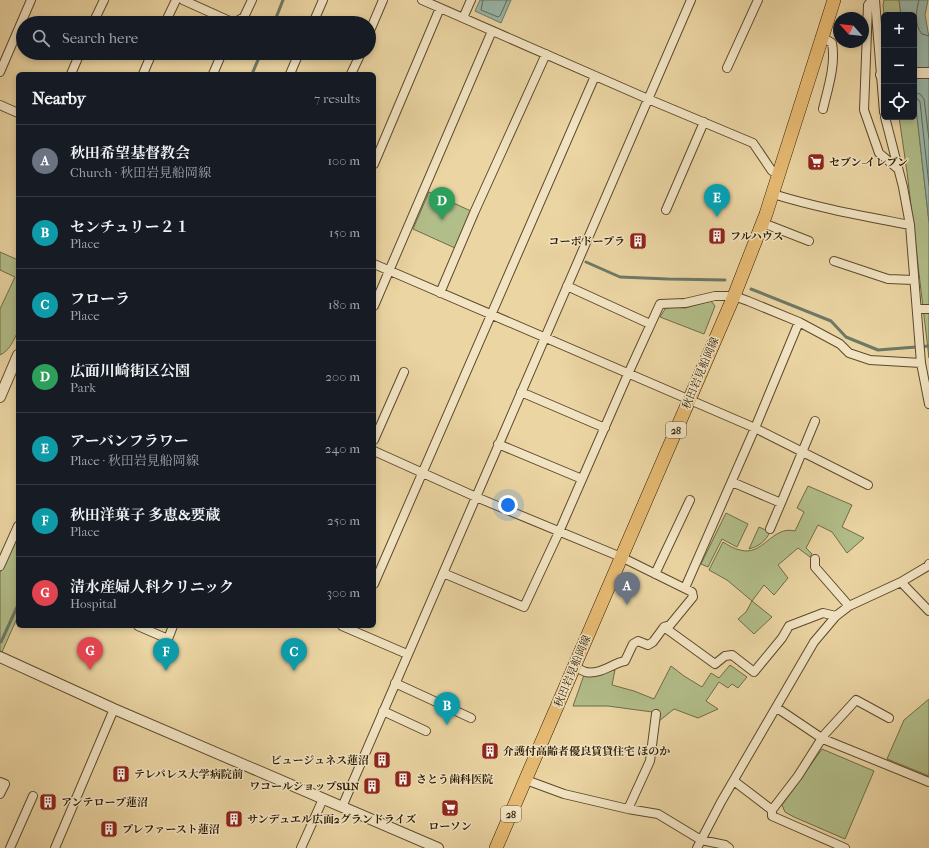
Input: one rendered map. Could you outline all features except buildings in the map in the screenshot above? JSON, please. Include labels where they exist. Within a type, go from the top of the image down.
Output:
[{"type":"main road","name":"秋田岩見船岡線","points":[[496,848],[734,296],[773,194],[834,0]]},
{"type":"street","points":[[24,16],[31,0]]},
{"type":"street","points":[[96,16],[104,0]]},
{"type":"street","points":[[168,16],[176,0]]},
{"type":"street","points":[[244,16],[252,0]]},
{"type":"street","points":[[316,16],[323,0]]},
{"type":"street","points":[[376,16],[383,0]]},
{"type":"street","points":[[422,0],[648,99],[753,143],[772,171],[780,173]]},
{"type":"street","points":[[463,18],[471,0]]},
{"type":"street","points":[[342,807],[691,0]]},
{"type":"street","points":[[727,68],[758,0]]},
{"type":"street","points":[[874,0],[881,65]]},
{"type":"street","points":[[874,0],[868,5],[864,110],[879,153],[898,169]]},
{"type":"street","points":[[187,1],[219,16]]},
{"type":"street","points":[[376,159],[440,8]]},
{"type":"street","points":[[376,302],[492,31]]},
{"type":"street","points":[[0,72],[16,35]]},
{"type":"street","points":[[822,37],[832,43],[834,50],[830,81],[823,109]]},
{"type":"street","points":[[440,293],[474,213],[546,54]]},
{"type":"street","points":[[71,72],[77,60]]},
{"type":"street","points":[[144,72],[149,60]]},
{"type":"street","points":[[214,72],[219,60]]},
{"type":"street","points":[[291,72],[296,60]]},
{"type":"street","points":[[353,72],[357,60]]},
{"type":"street","points":[[917,73],[929,73]]},
{"type":"street","points":[[376,579],[595,76]]},
{"type":"street","points":[[0,105],[16,111]]},
{"type":"street","points":[[886,120],[903,188],[910,225],[921,363],[929,404]]},
{"type":"street","points":[[666,210],[704,122]]},
{"type":"street","points":[[773,194],[794,201],[910,225]]},
{"type":"street","points":[[763,223],[809,241]]},
{"type":"street","points":[[834,261],[888,279],[914,280]]},
{"type":"street","points":[[376,265],[755,428],[868,485]]},
{"type":"street","points":[[567,286],[650,324]]},
{"type":"street","points":[[443,573],[524,607],[559,532],[660,304],[685,303],[715,296],[734,296],[799,322],[840,344],[849,353],[870,360],[921,363]]},
{"type":"street","points":[[917,309],[928,309]]},
{"type":"street","points":[[685,588],[732,482],[799,322]]},
{"type":"street","points":[[0,397],[16,361]]},
{"type":"street","points":[[376,435],[404,372]]},
{"type":"street","points":[[521,392],[604,428]]},
{"type":"street","points":[[770,529],[816,421]]},
{"type":"street","points":[[498,444],[582,480]]},
{"type":"street","points":[[376,452],[476,497],[621,558],[692,592],[693,597],[670,625],[664,627],[653,642],[648,645],[638,642],[633,644],[625,661],[606,669],[586,672],[574,666]]},
{"type":"street","points":[[732,482],[781,503]]},
{"type":"street","points":[[655,574],[690,500]]},
{"type":"street","points":[[0,566],[16,530]]},
{"type":"street","points":[[815,559],[815,567],[849,606]]},
{"type":"street","points":[[697,848],[814,642],[836,616],[849,606],[901,582],[929,564]]},
{"type":"street","points":[[901,582],[929,611]]},
{"type":"street","points":[[664,627],[715,664],[725,656],[732,655],[754,672],[782,638],[789,626],[823,613],[836,616]]},
{"type":"street","points":[[143,628],[168,639],[172,628]]},
{"type":"street","points":[[355,628],[408,654]]},
{"type":"street","points":[[0,658],[114,709],[438,848]]},
{"type":"street","points":[[395,683],[471,718]]},
{"type":"street","points":[[840,847],[772,816],[772,810],[798,776],[823,739],[824,735],[856,700],[889,718]]},
{"type":"street","points":[[777,708],[823,739],[929,782]]},
{"type":"street","points":[[54,848],[114,709]]},
{"type":"street","points":[[383,711],[426,731]]},
{"type":"street","points":[[628,809],[650,761],[656,714]]},
{"type":"street","points":[[526,780],[564,794],[628,809],[658,814],[701,840],[725,845],[729,848]]},
{"type":"street","points":[[734,781],[772,810]]},
{"type":"street","points":[[0,782],[5,784],[0,794]]},
{"type":"street","points":[[10,848],[33,796]]},
{"type":"street","points":[[301,848],[323,799]]},
{"type":"green space","points":[[884,0],[899,0],[901,12],[884,12]]},
{"type":"green space","points":[[917,116],[929,222],[929,358],[899,120],[917,120]]},
{"type":"green space","points":[[429,192],[471,211],[455,248],[413,229]]},
{"type":"green space","points":[[0,252],[16,259],[16,335],[9,348],[0,355],[0,309],[15,277],[0,270]]},
{"type":"green space","points":[[711,301],[715,306],[704,334],[660,317],[665,309],[671,307],[685,308]]},
{"type":"green space","points":[[808,486],[852,505],[842,527],[864,538],[847,553],[832,532],[818,525],[806,548],[812,554],[810,557],[798,548],[778,565],[788,578],[774,595],[764,585],[752,601],[727,580],[709,570],[723,542],[736,549],[748,551],[755,549],[780,532],[787,530],[795,531],[804,512],[797,508]]},
{"type":"green space","points":[[726,513],[748,524],[737,547],[722,539],[708,567],[701,564]]},
{"type":"green space","points":[[759,527],[770,532],[761,543],[749,549]]},
{"type":"green space","points":[[16,536],[16,620],[2,652],[0,651],[0,573]]},
{"type":"green space","points":[[752,601],[772,617],[754,634],[738,619],[746,612]]},
{"type":"green space","points":[[730,665],[747,677],[738,688],[732,684],[728,688],[719,682],[706,701],[718,709],[698,718],[674,709],[659,721],[660,713],[608,706],[573,706],[584,675],[615,670],[612,685],[634,691],[654,699],[671,666],[702,687],[711,673],[719,678]]},
{"type":"green space","points":[[929,699],[929,776],[887,759],[904,720]]},
{"type":"green space","points":[[822,749],[874,771],[845,839],[794,817],[785,812],[782,805]]},
{"type":"water","points":[[480,0],[511,0],[501,23],[475,11]]},
{"type":"water","points":[[899,0],[928,0],[925,15],[929,37],[929,222],[917,116],[917,12],[901,12]]},
{"type":"waterway","points":[[277,16],[283,0]]},
{"type":"waterway","points":[[253,72],[258,60]]},
{"type":"waterway","points":[[586,262],[620,277],[725,280]]},
{"type":"waterway","points":[[751,289],[831,321],[846,337],[878,350],[929,346]]},
{"type":"waterway","points":[[1,642],[16,609]]},
{"type":"place","name":"セブン-イレブン","points":[[816,162]]},
{"type":"place","name":"アーバンフラワー","points":[[717,217]]},
{"type":"place","name":"広面川崎街区公園","points":[[442,220]]},
{"type":"place","name":"フルハウス","points":[[717,236]]},
{"type":"place","name":"コーポドープラ","points":[[638,241]]},
{"type":"place","name":"秋田希望基督教会","points":[[627,605]]},
{"type":"place","name":"清水産婦人科クリニック","points":[[90,670]]},
{"type":"place","name":"秋田洋菓子 多恵&要蔵","points":[[166,671]]},
{"type":"place","name":"フローラ","points":[[294,671]]},
{"type":"place","name":"センチュリー２１","points":[[447,725]]},
{"type":"place","name":"介護付高齢者優良賃貸住宅 ほのか","points":[[490,751]]},
{"type":"place","name":"ビュージュネス蓮沼","points":[[382,760]]},
{"type":"place","name":"テレパレス大学病院前","points":[[121,774]]},
{"type":"place","name":"さとう歯科医院","points":[[403,779]]},
{"type":"place","name":"ワコールショップSUN","points":[[372,786]]},
{"type":"place","name":"アンテロープ蓮沼","points":[[48,802]]},
{"type":"place","name":"ローソン","points":[[450,808]]},
{"type":"place","name":"サンデュエル広面2グランドライズ","points":[[234,819]]},
{"type":"place","name":"プレファースト蓮沼","points":[[109,829]]}]
